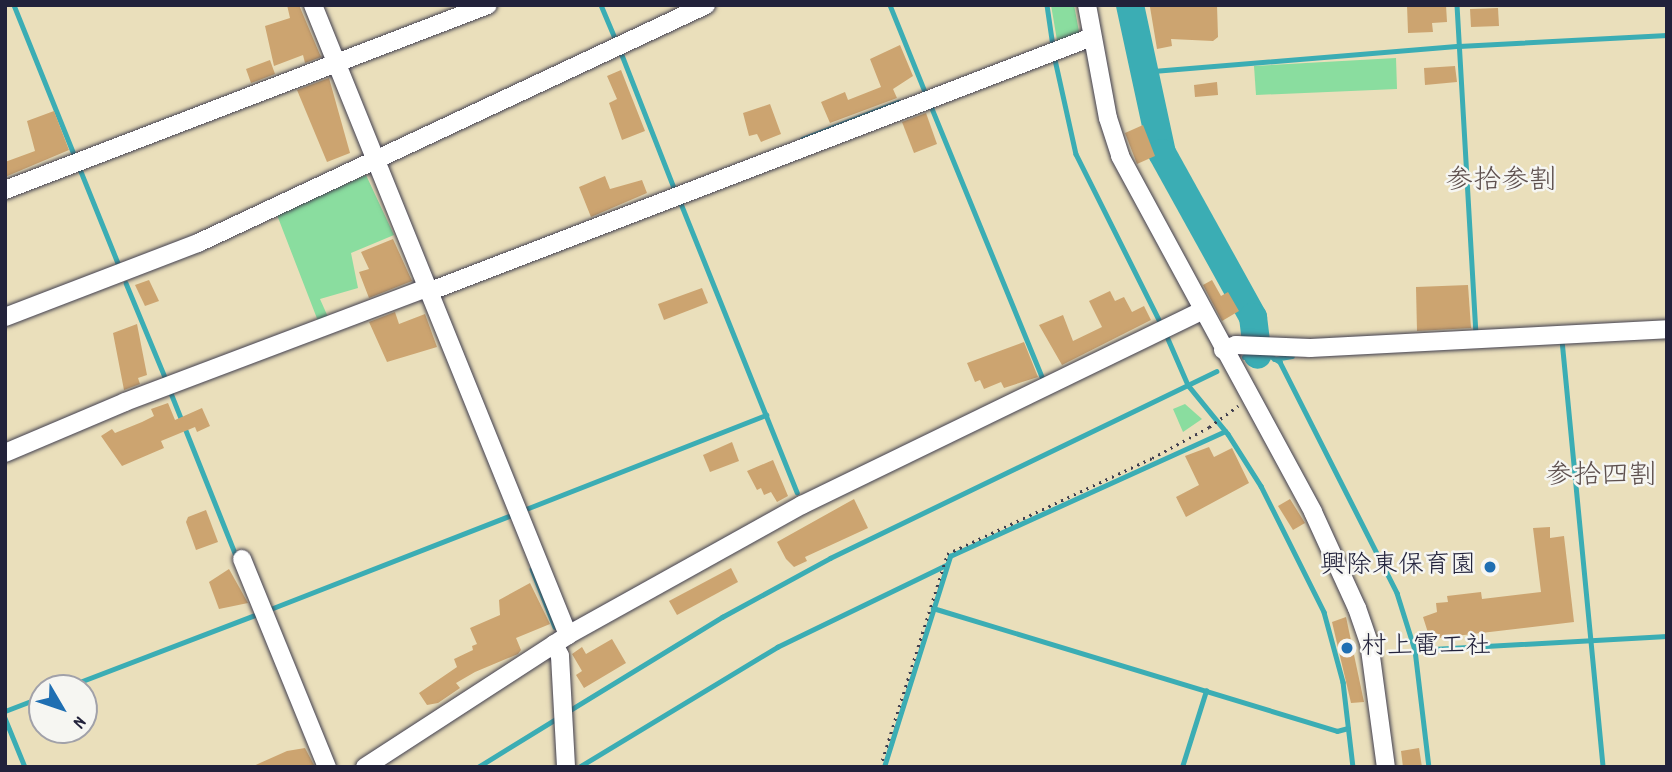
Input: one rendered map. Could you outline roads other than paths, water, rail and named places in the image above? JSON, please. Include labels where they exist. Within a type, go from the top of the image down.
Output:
[{"type":"street","points":[[313,5],[428,290],[561,640],[566,767]]},
{"type":"street","points":[[5,190],[488,5]]},
{"type":"street","points":[[5,317],[198,243],[706,5]]},
{"type":"street","points":[[1087,5],[1120,156],[1202,312],[1313,512],[1364,625],[1386,767]]},
{"type":"street","points":[[5,453],[125,402],[428,290],[1092,37]]},
{"type":"street","points":[[365,767],[561,640],[802,505],[1202,312]]},
{"type":"street","points":[[1223,350],[1259,345],[1667,329]]},
{"type":"street","points":[[242,559],[327,767]]},
{"type":"waterway","points":[[14,5],[75,157]]},
{"type":"waterway","points":[[601,5],[614,35]]},
{"type":"waterway","points":[[890,5],[926,94]]},
{"type":"waterway","points":[[1047,5],[1053,46]]},
{"type":"waterway","points":[[1130,5],[1162,153],[1253,317],[1258,355]]},
{"type":"waterway","points":[[1457,5],[1476,334]]},
{"type":"waterway","points":[[1141,72],[1459,46],[1667,35]]},
{"type":"waterway","points":[[622,55],[675,190]]},
{"type":"waterway","points":[[1054,55],[1076,154],[1161,324]]},
{"type":"waterway","points":[[802,139],[898,102]]},
{"type":"waterway","points":[[931,106],[1042,377]]},
{"type":"waterway","points":[[80,169],[118,263]]},
{"type":"waterway","points":[[680,201],[797,492]]},
{"type":"waterway","points":[[126,283],[167,382]]},
{"type":"waterway","points":[[1165,332],[1188,385],[1228,434],[1261,486],[1324,612],[1343,682],[1353,767]]},
{"type":"waterway","points":[[1562,340],[1603,767]]},
{"type":"waterway","points":[[1244,357],[1269,355],[1280,362],[1397,593],[1415,650],[1429,767]]},
{"type":"waterway","points":[[1274,359],[1292,356]]},
{"type":"waterway","points":[[567,712],[722,617],[830,558],[1216,371]]},
{"type":"waterway","points":[[171,393],[237,558]]},
{"type":"waterway","points":[[526,509],[766,415]]},
{"type":"waterway","points":[[884,767],[950,556],[1225,431]]},
{"type":"waterway","points":[[273,608],[512,515]]},
{"type":"waterway","points":[[579,767],[777,647],[946,565]]},
{"type":"waterway","points":[[532,569],[555,627]]},
{"type":"waterway","points":[[933,608],[1337,731],[1348,728]]},
{"type":"waterway","points":[[98,675],[260,613]]},
{"type":"waterway","points":[[1415,650],[1667,636]]},
{"type":"waterway","points":[[1182,767],[1206,691]]},
{"type":"waterway","points":[[5,711],[28,702]]},
{"type":"waterway","points":[[478,767],[559,717]]},
{"type":"waterway","points":[[5,718],[25,767]]},
{"type":"place","name":"興除東保育園","points":[[1490,567]]},
{"type":"place","name":"村上電工社","points":[[1347,648]]},
{"type":"district","name":"参拾参割","points":[[1501,183]]},
{"type":"district","name":"参拾四割","points":[[1601,478]]}]
